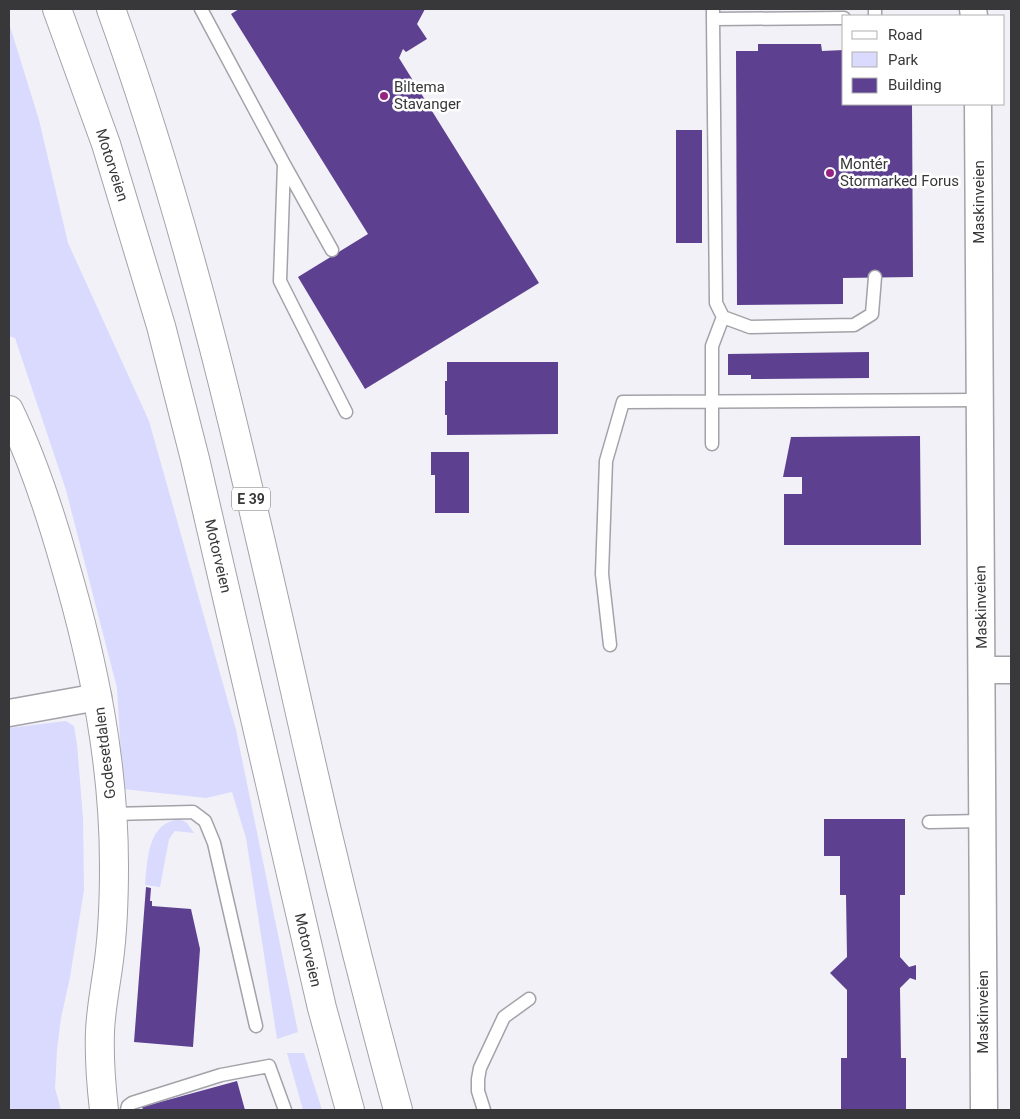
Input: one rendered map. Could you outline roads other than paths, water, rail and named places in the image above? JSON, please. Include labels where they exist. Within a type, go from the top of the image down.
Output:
[{"type":"main road","name":"Motorveien","points":[[57,9],[106,144],[162,326],[200,479],[322,1008],[350,1110]]},
{"type":"main road","name":"E 39","points":[[111,9],[179,216],[208,320],[270,579],[333,857],[398,1110]]},
{"type":"main road","name":"Godesetdalen","points":[[9,410],[42,490],[76,602],[98,696],[107,750],[114,865],[113,916],[100,1031],[104,1110]]},
{"type":"street","name":"Maskinveien","points":[[978,105],[984,1110]]},
{"type":"street","points":[[982,670],[1011,670]]},
{"type":"street","points":[[9,713],[98,696]]},
{"type":"lane","points":[[201,9],[332,250]]},
{"type":"lane","points":[[842,18],[713,14],[716,303],[723,317],[750,327],[854,325],[872,314],[875,278]]},
{"type":"lane","points":[[284,164],[280,282],[346,412]]},
{"type":"lane","points":[[712,444],[712,346],[723,317]]},
{"type":"lane","points":[[610,645],[602,574],[606,461],[623,402],[980,400]]},
{"type":"lane","points":[[112,814],[193,812],[205,821],[214,843],[256,1026]]},
{"type":"lane","points":[[929,822],[982,821]]},
{"type":"lane","points":[[484,1110],[478,1091],[480,1068],[504,1017],[529,999]]},
{"type":"lane","points":[[127,1110],[128,1106],[132,1103],[172,1089],[221,1075],[269,1066],[285,1110]]},
{"type":"place","name":"Biltema Stavanger","points":[[384,96]]},
{"type":"place","name":"Montér Stormarked Forus","points":[[830,173]]}]
